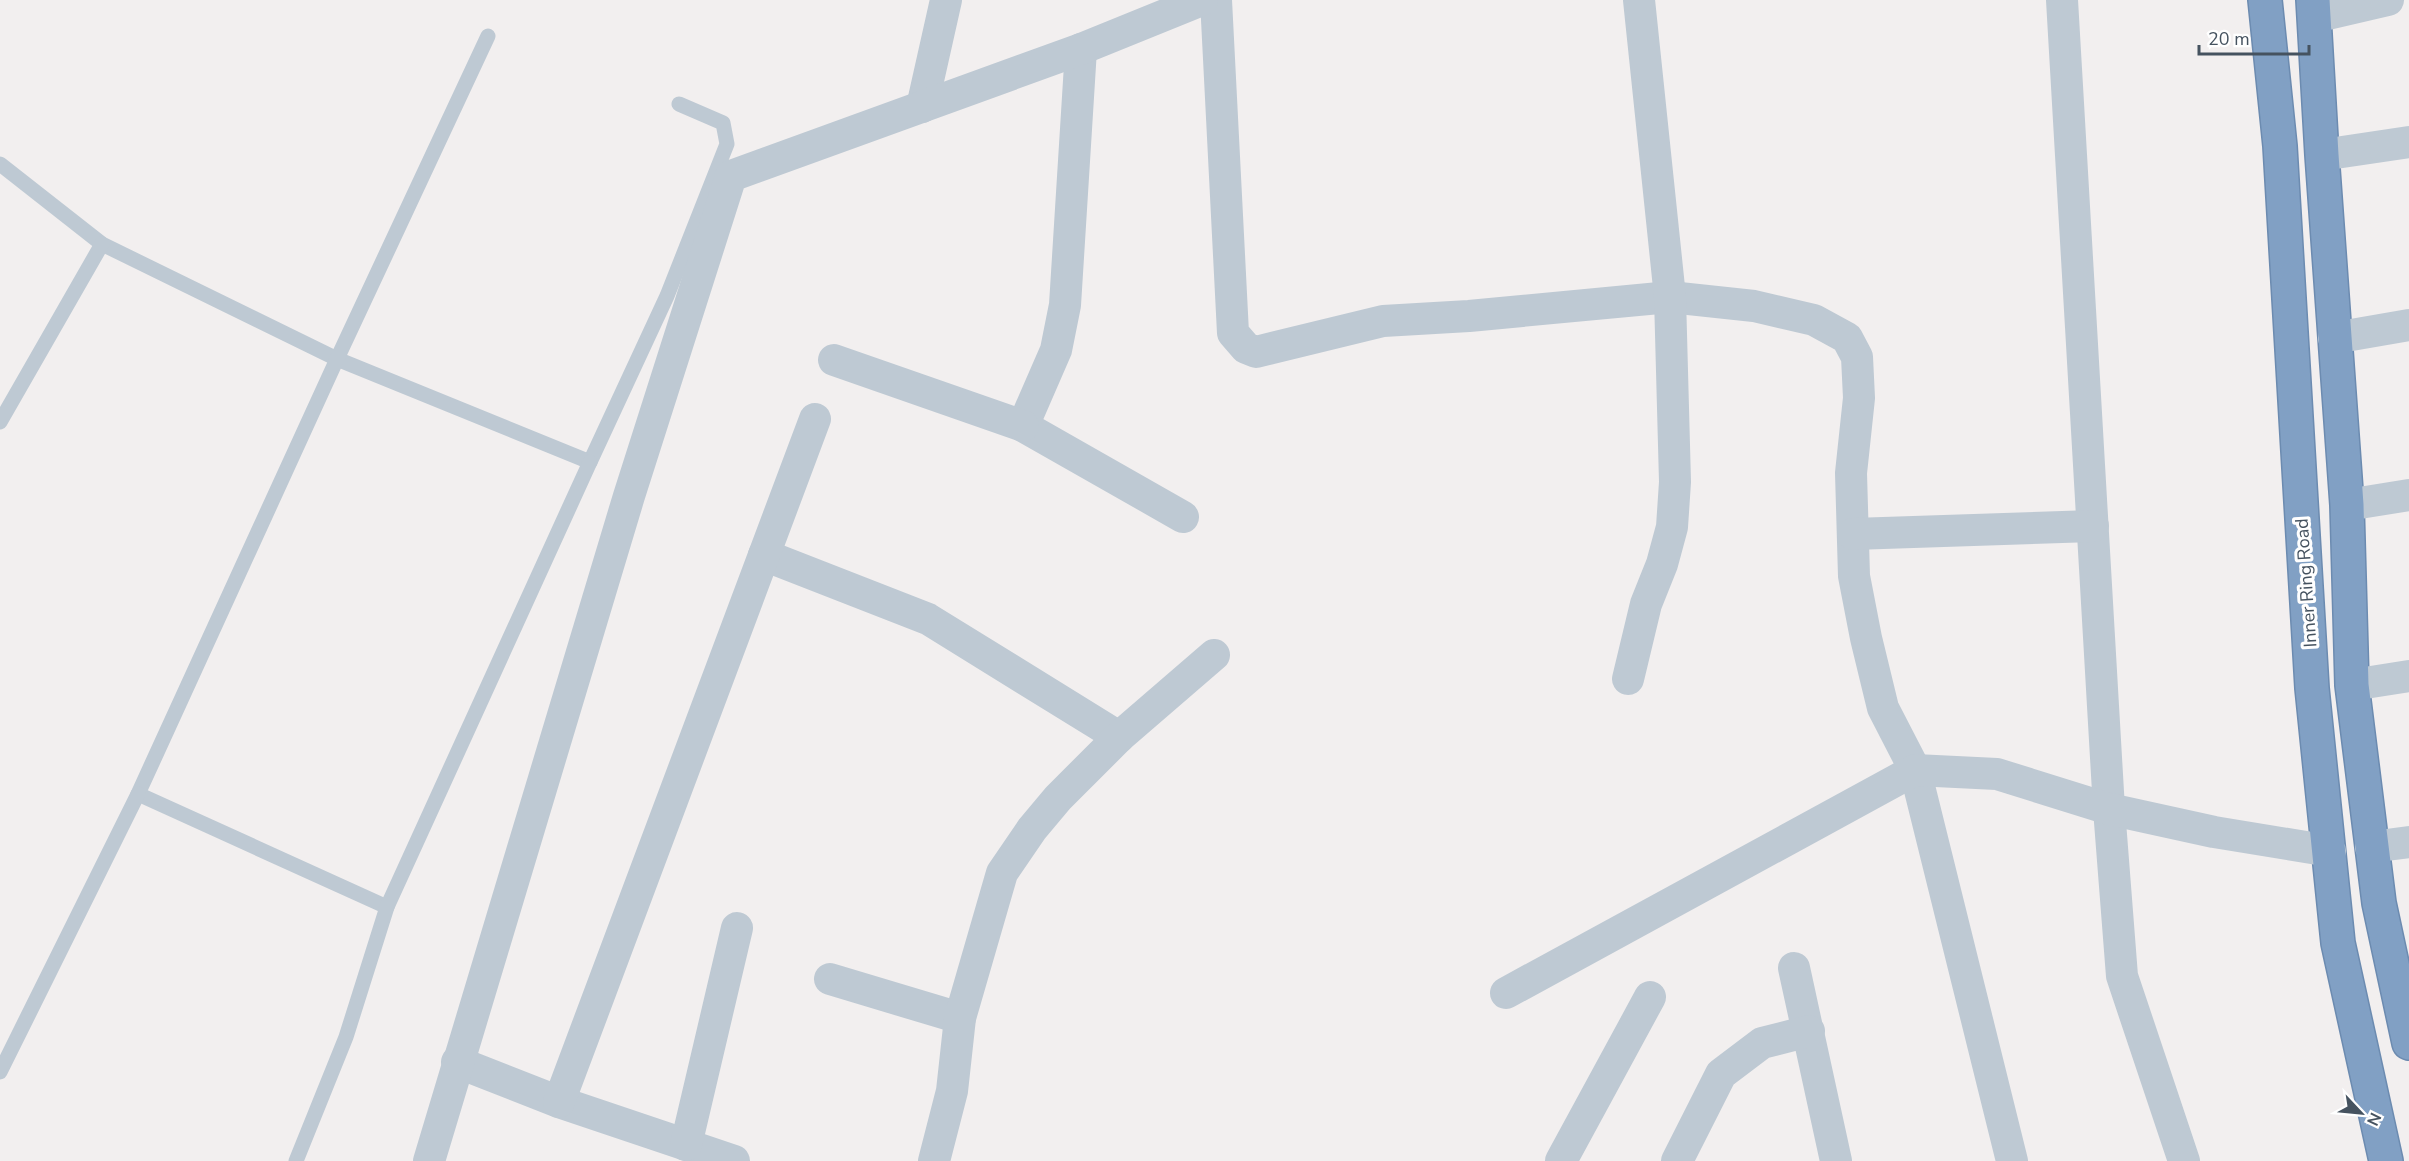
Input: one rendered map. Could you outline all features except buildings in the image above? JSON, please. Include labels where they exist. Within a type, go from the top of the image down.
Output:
[{"type":"highway","name":"Inner Ring Road","points":[[2265,0],[2280,146],[2312,688],[2338,943],[2386,1161]]},
{"type":"highway","points":[[2314,8],[2334,338],[2347,505],[2352,685],[2379,903],[2409,1040]]},
{"type":"street","points":[[922,107],[946,0]]},
{"type":"street","points":[[1628,679],[1646,604],[1662,564],[1672,527],[1675,482],[1670,297],[1639,0]]},
{"type":"street","points":[[2062,0],[2109,808],[2122,976],[2184,1161]]},
{"type":"street","points":[[2314,8],[2388,0]]},
{"type":"street","points":[[429,1161],[629,496],[731,176],[1080,49],[1199,1],[1233,333],[1246,348],[1256,352],[1383,321],[1469,316],[1670,297],[1754,306],[1814,320],[1847,338],[1857,357],[1859,398],[1851,472],[1854,576],[1883,708],[1915,770],[2012,1161]]},
{"type":"street","points":[[1023,426],[1056,350],[1065,304],[1080,49]]},
{"type":"street","points":[[2322,155],[2409,142]]},
{"type":"street","points":[[2334,338],[2409,325]]},
{"type":"street","points":[[834,360],[1023,426],[1183,517]]},
{"type":"street","points":[[559,1102],[815,418]]},
{"type":"street","points":[[2347,505],[2409,495]]},
{"type":"street","points":[[1853,534],[2093,526]]},
{"type":"street","points":[[764,555],[928,620],[1119,737]]},
{"type":"street","points":[[934,1161],[952,1090],[960,1018],[1002,873],[1032,829],[1119,737],[1214,655]]},
{"type":"street","points":[[2352,685],[2409,676]]},
{"type":"street","points":[[1506,993],[1915,770],[1997,774],[2109,808],[2214,832],[2330,851]]},
{"type":"street","points":[[2371,847],[2409,842]]},
{"type":"street","points":[[686,1145],[737,928]]},
{"type":"street","points":[[1794,968],[1836,1161]]},
{"type":"street","points":[[830,979],[960,1018]]},
{"type":"street","points":[[1561,1161],[1650,997]]},
{"type":"street","points":[[1677,1161],[1721,1074],[1762,1043],[1809,1031]]},
{"type":"street","points":[[457,1062],[559,1102],[734,1161]]},
{"type":"lane","points":[[0,1072],[138,794],[488,36]]},
{"type":"lane","points":[[296,1161],[346,1037],[387,907],[667,296],[727,144],[723,123],[679,104]]},
{"type":"lane","points":[[0,164],[102,244],[337,359],[590,462]]},
{"type":"lane","points":[[0,422],[102,244]]},
{"type":"lane","points":[[138,794],[387,907]]}]
